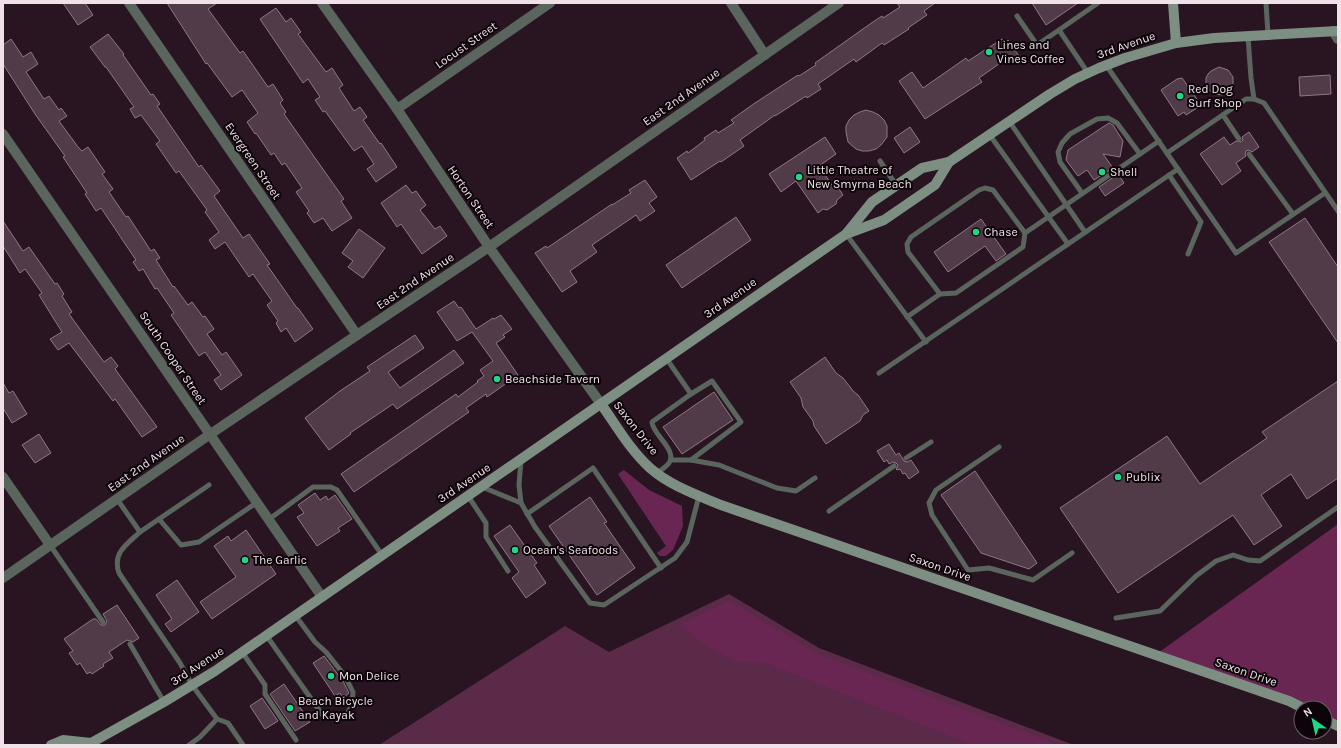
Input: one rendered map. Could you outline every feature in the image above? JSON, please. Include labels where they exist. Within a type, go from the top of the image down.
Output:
[{"type":"main road","points":[[1173,3],[1176,43]]},
{"type":"main road","name":"3rd Avenue","points":[[846,234],[872,202],[922,168],[949,162],[1050,94],[1106,65],[1149,50],[1176,43],[1214,38],[1248,37],[1251,35],[1268,34],[1336,34]]},
{"type":"main road","name":"3rd Avenue","points":[[51,745],[63,740],[91,744],[192,685],[482,487],[846,234],[884,220],[916,198],[935,184],[949,162]]},
{"type":"main road","name":"Saxon Drive","points":[[601,404],[640,458],[657,473],[698,496],[1293,703]]},
{"type":"street","name":"Evergreen Street","points":[[129,3],[357,335]]},
{"type":"street","name":"Horton Street","points":[[322,3],[397,109],[489,247],[601,404]]},
{"type":"street","name":"Locust Street","points":[[397,109],[550,3]]},
{"type":"street","points":[[731,3],[765,55]]},
{"type":"street","name":"East 2nd Avenue","points":[[3,578],[209,435],[489,247],[839,3]]},
{"type":"street","name":"South Cooper Street","points":[[3,134],[322,597]]},
{"type":"street","points":[[3,477],[50,546]]},
{"type":"lane","points":[[1017,16],[1036,45],[1098,3]]},
{"type":"lane","points":[[1266,3],[1268,34]]},
{"type":"lane","points":[[1059,30],[1088,73]]},
{"type":"lane","points":[[1248,37],[1254,99]]},
{"type":"lane","points":[[1106,65],[1236,253],[1325,193]]},
{"type":"lane","points":[[1167,153],[1246,99],[1254,99],[1264,104],[1338,211]]},
{"type":"lane","points":[[1223,115],[1239,139]]},
{"type":"lane","points":[[1082,193],[1060,162],[1058,152],[1062,143],[1070,134],[1097,119],[1108,118],[1117,123],[1140,154]]},
{"type":"lane","points":[[1008,121],[1085,232]]},
{"type":"lane","points":[[989,134],[1068,244]]},
{"type":"lane","points":[[1025,233],[1159,141]]},
{"type":"lane","points":[[1249,154],[1293,214]]},
{"type":"lane","points":[[880,161],[896,186]]},
{"type":"lane","points":[[879,373],[1178,168]]},
{"type":"lane","points":[[1169,175],[1201,222],[1188,254]]},
{"type":"lane","points":[[907,317],[940,294],[956,293],[1023,247],[1025,233],[993,190],[985,188],[979,190],[911,237],[907,244],[908,252],[940,294]]},
{"type":"lane","points":[[846,234],[926,342]]},
{"type":"lane","points":[[666,358],[691,394]]},
{"type":"lane","points":[[657,473],[669,464],[671,460],[669,450],[653,427],[652,422],[654,419],[712,381],[741,422],[691,460]]},
{"type":"lane","points":[[906,458],[931,442]]},
{"type":"lane","points":[[999,447],[936,490],[929,503],[932,515],[968,570],[989,568],[1033,580],[1072,553]]},
{"type":"lane","points":[[522,459],[519,485],[521,503],[527,514],[590,603],[604,605],[675,558],[687,542],[698,496]]},
{"type":"lane","points":[[671,460],[691,460],[719,465],[777,488],[796,491],[815,478]]},
{"type":"lane","points":[[829,511],[894,466]]},
{"type":"lane","points":[[527,514],[593,468],[661,568]]},
{"type":"lane","points":[[209,485],[140,532],[118,556],[116,566],[140,605],[180,663],[192,685],[217,719],[228,723],[243,745]]},
{"type":"lane","points":[[268,520],[313,487],[331,487],[337,490],[382,555]]},
{"type":"lane","points":[[482,487],[521,503]]},
{"type":"lane","points":[[468,496],[486,523],[486,537],[508,571]]},
{"type":"lane","points":[[117,499],[140,532]]},
{"type":"lane","points":[[159,519],[181,545],[199,542],[256,503]]},
{"type":"lane","points":[[1116,618],[1160,611],[1196,576],[1216,561],[1232,555],[1248,560],[1260,561],[1338,507]]},
{"type":"lane","points":[[50,546],[103,622]]},
{"type":"lane","points":[[266,635],[324,717],[335,719],[347,714],[352,705],[353,692],[345,676],[326,652],[315,642],[295,615]]},
{"type":"lane","points":[[130,644],[164,702]]},
{"type":"lane","points":[[242,652],[265,685],[265,694],[296,740]]},
{"type":"lane","points":[[189,745],[200,737],[217,719]]},
{"type":"shaded area","points":[[624,470],[649,490],[682,506],[683,526],[673,550],[666,556],[660,556],[657,553],[666,546],[618,474]]},
{"type":"shaded area","points":[[1338,524],[1338,726],[1333,724],[1333,700],[1293,700],[1293,704],[1155,655]]},
{"type":"shaded area","points":[[729,594],[819,648],[1074,745],[379,745],[565,626],[609,652]]},
{"type":"shaded area","points":[[729,601],[818,654],[1058,745],[973,745],[766,663],[736,661],[704,645],[681,626],[681,624]]},
{"type":"building","points":[[63,3],[85,3],[93,15],[78,25]]},
{"type":"building","points":[[167,3],[217,3],[208,9],[240,53],[243,51],[268,87],[273,84],[283,100],[280,103],[286,112],[284,114],[344,199],[341,201],[352,218],[332,231],[323,218],[314,223],[307,213],[309,211],[296,192],[302,188],[285,163],[282,165],[274,153],[271,155],[247,122],[258,113],[242,90],[232,97],[207,63],[206,64]]},
{"type":"building","points":[[897,3],[935,3],[924,11],[927,15],[908,28],[909,29],[884,45],[882,43],[856,62],[854,59],[818,84],[821,89],[807,98],[806,96],[775,115],[740,140],[744,146],[691,180],[677,158],[687,151],[688,153],[705,140],[704,138],[716,130],[718,133],[734,123],[731,120],[755,103],[816,65],[815,63],[882,16],[883,18],[900,7]]},
{"type":"building","points":[[1032,3],[1078,3],[1046,25]]},
{"type":"building","points":[[276,8],[286,22],[291,18],[301,32],[298,34],[326,72],[332,68],[343,85],[339,88],[354,111],[360,107],[367,117],[363,120],[397,167],[376,182],[367,169],[374,164],[362,146],[354,151],[325,111],[323,112],[315,100],[320,97],[308,79],[303,83],[260,19]]},
{"type":"building","points":[[108,34],[124,54],[123,55],[151,95],[153,94],[160,104],[157,106],[199,167],[201,165],[220,191],[214,196],[243,238],[249,234],[270,264],[267,265],[313,329],[295,342],[286,328],[281,332],[276,323],[278,321],[267,305],[272,301],[253,274],[249,277],[225,242],[215,249],[209,240],[219,232],[205,212],[207,210],[179,171],[176,173],[156,144],[160,141],[141,115],[135,118],[130,109],[134,107],[90,47]]},
{"type":"building","points":[[11,39],[23,57],[31,52],[38,64],[26,72],[44,99],[49,96],[59,110],[61,108],[67,116],[59,121],[82,151],[88,147],[105,172],[102,174],[113,189],[109,192],[126,217],[128,216],[151,251],[154,249],[160,258],[156,260],[173,287],[174,286],[188,305],[192,302],[203,317],[205,316],[214,329],[207,334],[222,355],[226,352],[242,375],[221,390],[214,380],[221,375],[205,352],[199,356],[171,315],[174,313],[157,288],[155,289],[143,269],[139,271],[133,262],[136,260],[101,208],[96,211],[85,194],[87,193],[63,157],[65,156],[35,114],[3,64],[3,45]]},
{"type":"building","points":[[1002,39],[1005,43],[1008,40],[1019,56],[1009,63],[1006,59],[979,78],[982,82],[925,119],[899,81],[912,72],[923,88],[966,58],[968,61]]},
{"type":"building","points":[[1219,67],[1228,70],[1233,77],[1233,86],[1222,95],[1214,94],[1206,88],[1206,78],[1208,74]]},
{"type":"building","points":[[1330,75],[1331,94],[1300,96],[1299,77]]},
{"type":"building","name":"Red Dog Surf Shop","points":[[1182,78],[1199,102],[1197,108],[1186,115],[1184,112],[1178,116],[1161,90],[1177,79]]},
{"type":"building","points":[[866,110],[879,115],[884,120],[887,126],[887,137],[876,149],[862,151],[856,149],[848,142],[846,126],[854,115]]},
{"type":"building","points":[[1109,123],[1113,125],[1123,141],[1120,157],[1103,154],[1113,168],[1094,180],[1087,170],[1078,176],[1066,160],[1068,150]]},
{"type":"building","points":[[910,127],[920,142],[904,153],[894,138]]},
{"type":"building","points":[[1249,132],[1259,147],[1252,152],[1249,150],[1246,151],[1246,156],[1236,163],[1241,171],[1222,185],[1200,154],[1224,137],[1230,145],[1236,141],[1241,142],[1243,140],[1242,137]]},
{"type":"building","name":"Little Theatre of New Smyrna Beach","points":[[825,137],[836,154],[819,166],[832,185],[835,183],[843,195],[837,200],[836,204],[827,210],[823,209],[818,213],[796,181],[781,192],[769,174]]},
{"type":"building","points":[[1118,174],[1124,183],[1105,196],[1099,187]]},
{"type":"building","points":[[645,180],[657,197],[649,203],[655,211],[640,221],[636,215],[592,245],[597,252],[570,271],[577,282],[562,292],[535,253],[546,246],[547,248],[612,204],[631,193],[629,190]]},
{"type":"building","points":[[406,185],[412,193],[416,191],[426,205],[420,210],[435,229],[440,226],[447,236],[422,254],[401,224],[397,227],[381,203]]},
{"type":"building","points":[[736,217],[751,240],[682,288],[666,265]]},
{"type":"building","points":[[1305,218],[1338,267],[1338,343],[1269,242]]},
{"type":"building","name":"Chase","points":[[981,219],[1006,254],[996,261],[985,246],[948,272],[934,252]]},
{"type":"building","points":[[3,221],[23,251],[29,247],[55,284],[57,283],[64,294],[62,296],[72,312],[69,314],[104,362],[111,357],[118,366],[115,369],[157,427],[142,437],[115,399],[113,401],[69,343],[58,350],[50,339],[62,332],[39,295],[42,293],[25,269],[20,273],[3,246]]},
{"type":"building","points":[[359,229],[385,248],[363,278],[348,267],[353,261],[342,253]]},
{"type":"building","points":[[454,301],[459,308],[461,307],[476,329],[493,318],[494,319],[501,315],[512,329],[503,335],[505,337],[496,343],[518,375],[487,397],[486,394],[466,408],[469,412],[354,492],[341,474],[456,394],[458,397],[484,376],[480,370],[493,361],[472,332],[457,341],[437,312]]},
{"type":"building","points":[[415,335],[424,348],[388,372],[400,388],[454,350],[464,363],[397,409],[393,404],[350,433],[351,434],[329,450],[305,418],[340,391],[370,371],[367,367]]},
{"type":"building","points":[[825,357],[836,373],[843,378],[858,395],[869,411],[863,415],[860,421],[826,444],[803,407],[801,398],[790,382]]},
{"type":"building","points":[[1338,381],[1338,478],[1307,499],[1291,474],[1261,495],[1282,526],[1254,545],[1233,515],[1118,593],[1060,508],[1167,436],[1200,484],[1267,438],[1262,432]]},
{"type":"building","points":[[3,383],[9,393],[13,391],[27,414],[12,423],[3,408]]},
{"type":"building","points":[[714,392],[733,420],[682,454],[663,427]]},
{"type":"building","points":[[39,434],[51,453],[35,463],[22,445]]},
{"type":"building","points":[[889,444],[896,455],[899,453],[904,461],[907,462],[911,460],[919,472],[909,479],[900,469],[896,469],[898,465],[896,463],[893,462],[889,464],[887,460],[884,462],[877,451]]},
{"type":"building","points":[[975,471],[1037,563],[1029,569],[981,553],[941,495]]},
{"type":"building","points":[[315,493],[320,500],[326,496],[328,500],[335,495],[352,519],[338,528],[340,531],[317,546],[297,517],[304,513],[298,505]]},
{"type":"building","points":[[590,497],[607,522],[604,523],[635,568],[597,595],[549,526]]},
{"type":"building","name":"Ocean's Seafoods","points":[[510,525],[537,563],[534,565],[546,583],[526,598],[512,578],[519,572],[494,536]]},
{"type":"building","name":"The Garlic","points":[[246,530],[276,574],[212,619],[200,602],[236,577],[214,546],[228,536],[231,541]]},
{"type":"building","points":[[177,580],[199,612],[171,632],[165,624],[172,619],[156,595]]},
{"type":"building","points":[[117,605],[139,638],[133,642],[127,640],[109,652],[113,658],[103,664],[104,666],[92,674],[90,672],[87,674],[80,663],[77,665],[69,653],[73,651],[64,639],[93,619],[96,619],[101,625],[105,625],[107,621],[103,614]]},
{"type":"building","name":"Mon Delice","points":[[324,656],[343,681],[349,693],[343,698],[340,693],[335,696],[313,663]]},
{"type":"building","name":"Beach Bicycle and Kayak","points":[[284,684],[310,722],[295,731],[270,694]]},
{"type":"building","points":[[262,698],[278,721],[265,729],[250,706]]},
{"type":"place","name":"Lines and Vines Coffee","points":[[989,52]]},
{"type":"place","name":"Red Dog Surf Shop","points":[[1180,96]]},
{"type":"place","name":"Shell","points":[[1102,172]]},
{"type":"place","name":"Little Theatre of New Smyrna Beach","points":[[799,177]]},
{"type":"place","name":"Chase","points":[[976,232]]},
{"type":"place","name":"Beachside Tavern","points":[[497,379]]},
{"type":"place","name":"Publix","points":[[1118,477]]},
{"type":"place","name":"Ocean's Seafoods","points":[[515,550]]},
{"type":"place","name":"The Garlic","points":[[245,560]]},
{"type":"place","name":"Mon Delice","points":[[331,676]]},
{"type":"place","name":"Beach Bicycle and Kayak","points":[[290,708]]}]
